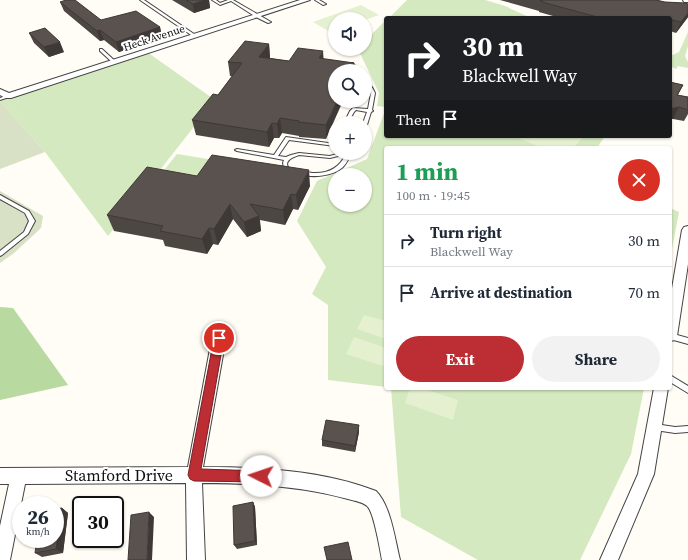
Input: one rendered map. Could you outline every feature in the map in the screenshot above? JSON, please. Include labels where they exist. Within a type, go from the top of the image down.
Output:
[{"type":"street","name":"Heck Avenue","points":[[4,98],[307,0]]},
{"type":"street","points":[[0,91],[4,98]]},
{"type":"street","points":[[672,324],[688,230]]},
{"type":"street","points":[[196,560],[194,475],[219,338]]},
{"type":"street","points":[[609,560],[646,474],[661,390]]},
{"type":"street","name":"Stamford Drive","points":[[0,476],[247,475],[303,481],[330,486],[370,497],[375,502],[379,511],[390,560]]},
{"type":"street","points":[[2,560],[19,476]]},
{"type":"lane","points":[[142,0],[195,36]]},
{"type":"lane","points":[[214,0],[220,4],[231,0],[269,22]]},
{"type":"lane","points":[[317,0],[324,4]]},
{"type":"lane","points":[[101,50],[114,62]]},
{"type":"lane","points":[[369,116],[371,111],[370,108]]},
{"type":"lane","points":[[350,116],[355,109],[371,111]]},
{"type":"lane","points":[[276,156],[288,138],[328,145]]},
{"type":"lane","points":[[237,150],[287,159],[299,154],[328,158]]},
{"type":"lane","points":[[287,159],[284,165],[288,170],[318,175],[327,174],[340,168],[347,160]]},
{"type":"lane","points":[[0,197],[27,212],[32,221],[26,233],[0,254]]},
{"type":"lane","points":[[672,337],[688,341]]},
{"type":"lane","points":[[672,379],[688,390]]},
{"type":"lane","points":[[655,427],[675,430],[688,429]]},
{"type":"green space","points":[[407,0],[485,0],[505,6],[527,16],[391,16]]},
{"type":"green space","points":[[361,5],[379,15],[372,18],[372,12],[341,12]]},
{"type":"green space","points":[[328,17],[328,31],[313,22]]},
{"type":"green space","points":[[384,22],[384,107],[377,106],[379,93],[372,78],[372,64],[365,64],[361,56],[372,56],[372,34]]},
{"type":"green space","points":[[688,32],[688,46],[685,56],[688,62],[688,68],[678,66],[676,69],[672,67],[672,55],[679,52]]},
{"type":"green space","points":[[147,52],[215,100],[108,236],[45,152],[0,101],[0,98]]},
{"type":"green space","points":[[0,101],[45,152],[0,169]]},
{"type":"green space","points":[[384,113],[384,138],[604,138],[598,146],[384,146],[384,387],[328,380],[328,305],[312,294],[326,267],[297,221],[317,181],[328,176],[328,212],[372,212],[372,168],[347,168],[365,160],[372,160],[372,146]]},
{"type":"green space","points":[[518,138],[582,138],[575,146],[538,146]]},
{"type":"green space","points":[[177,154],[214,160],[196,186],[157,179]]},
{"type":"green space","points":[[0,191],[43,216],[41,228],[14,253],[0,263]]},
{"type":"green space","points":[[672,209],[679,212],[672,249]]},
{"type":"green space","points":[[0,307],[13,308],[68,385],[0,400]]},
{"type":"green space","points":[[364,315],[384,320],[384,338],[357,329]]},
{"type":"green space","points":[[354,337],[384,347],[384,366],[346,354]]},
{"type":"green space","points":[[391,390],[644,390],[631,454],[580,560],[478,560],[401,517]]},
{"type":"green space","points":[[409,390],[427,390],[458,400],[453,420],[405,403]]},
{"type":"building","points":[[75,0],[101,20],[136,11],[160,27],[116,42],[100,30],[97,31],[60,2]]},
{"type":"building","points":[[186,0],[205,0],[193,4]]},
{"type":"building","points":[[539,0],[656,0],[688,4],[688,13],[681,22],[672,20],[672,16],[594,16],[542,2],[543,1]]},
{"type":"building","points":[[45,28],[60,42],[44,47],[29,33]]},
{"type":"building","points":[[245,41],[269,44],[259,57],[289,61],[298,48],[323,51],[319,58],[354,63],[328,64],[328,108],[334,108],[330,116],[328,116],[326,125],[298,122],[299,121],[280,118],[277,124],[272,123],[267,132],[192,120],[213,94],[218,95],[242,63],[228,62]]},
{"type":"building","points":[[672,82],[683,85],[677,95],[688,97],[688,110],[679,107],[672,109]]},
{"type":"building","points":[[212,155],[309,170],[296,195],[291,194],[283,210],[250,204],[259,216],[244,222],[230,204],[214,229],[209,228],[202,239],[160,231],[163,226],[107,215],[147,167],[197,176]]},
{"type":"building","points":[[326,420],[359,425],[355,446],[322,440]]},
{"type":"building","points":[[253,502],[255,541],[234,545],[233,506]]},
{"type":"building","points":[[149,512],[147,560],[128,560],[131,515]]},
{"type":"building","points":[[348,542],[352,560],[327,560],[324,547]]},
{"type":"building","points":[[36,548],[56,548],[56,549],[35,553]]},
{"type":"route","points":[[219,338],[194,475],[261,476]]}]
